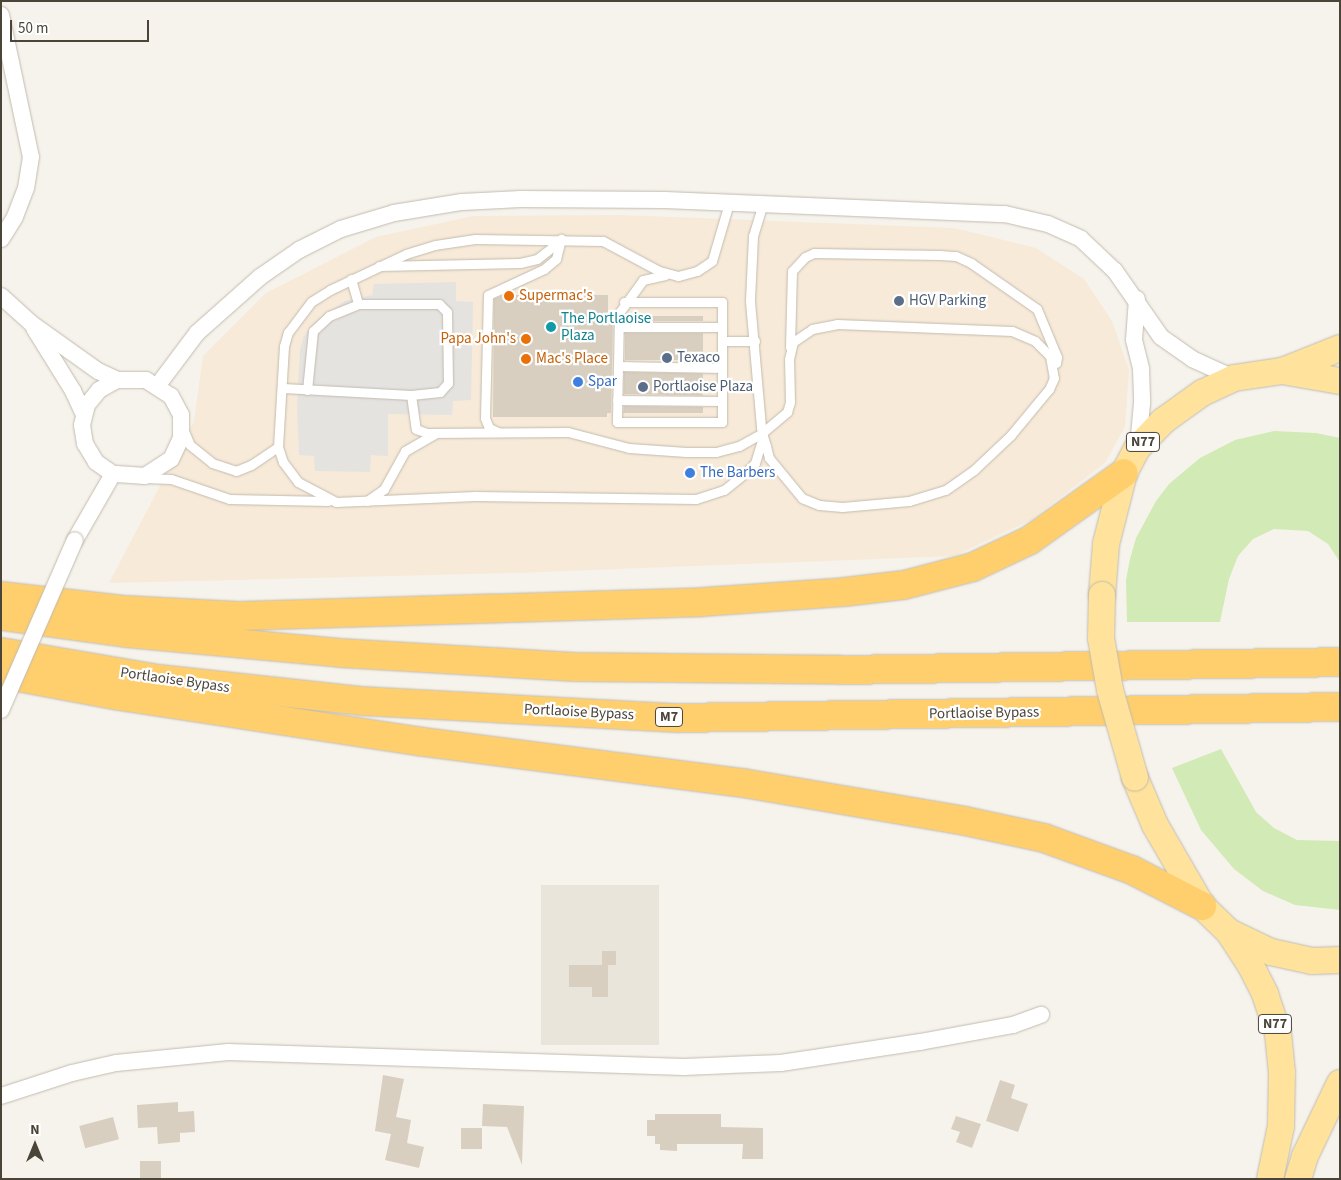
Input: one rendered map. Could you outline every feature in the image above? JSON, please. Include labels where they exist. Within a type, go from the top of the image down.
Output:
[{"type":"highway","points":[[1,596],[126,610],[239,616],[702,602],[844,592],[904,585],[973,567],[1030,540],[1124,473]]},
{"type":"highway","points":[[1,616],[126,633],[340,653],[575,667],[841,670],[1340,662]]},
{"type":"highway","name":"Portlaoise Bypass","points":[[1,652],[159,679],[360,701],[678,718],[1340,707]]},
{"type":"highway","points":[[1,674],[119,696],[423,742],[743,783],[965,822],[1044,838],[1132,870],[1202,906]]},
{"type":"main road","name":"N77","points":[[1270,1179],[1281,1126],[1282,1073],[1278,1033],[1250,964],[1229,932],[1202,906],[1155,825],[1135,778],[1110,690],[1101,638],[1106,544],[1124,473],[1138,447],[1163,420],[1202,393],[1234,378],[1282,371],[1340,348]]},
{"type":"main road","name":"N77","points":[[1282,371],[1340,381]]},
{"type":"main road","name":"N77","points":[[1229,932],[1271,952],[1312,961],[1340,960]]},
{"type":"main road","points":[[1298,1179],[1305,1156],[1340,1083]]},
{"type":"street","points":[[1,15],[31,157],[26,188],[15,217],[1,239]]},
{"type":"street","points":[[158,385],[197,333],[228,304],[299,250],[341,229],[394,213],[462,202],[581,199],[1005,214],[1048,224],[1081,239],[1115,271],[1137,299],[1161,337],[1192,359],[1234,378]]},
{"type":"street","points":[[1,296],[32,324],[98,371],[117,380]]},
{"type":"street","points":[[1137,299],[1134,340],[1141,369],[1142,403],[1138,447]]},
{"type":"street","points":[[32,324],[73,391],[84,415]]},
{"type":"street","points":[[136,378],[158,385],[176,404],[182,428],[177,449],[171,459],[155,472],[134,478],[113,474],[89,453],[82,434],[84,415],[92,397],[117,380],[136,378]]},
{"type":"street","points":[[1,710],[75,540],[113,474]]},
{"type":"street","points":[[1,1096],[72,1073],[116,1063],[228,1052],[684,1067],[781,1063],[920,1042],[1012,1025],[1041,1015]]},
{"type":"lane","points":[[624,302],[722,302],[722,422],[617,422],[619,313],[624,302],[643,280],[658,274],[678,276],[697,271],[712,261],[728,203]]},
{"type":"lane","points":[[410,395],[416,428],[438,433],[568,432],[628,448],[716,452],[739,446],[762,434],[782,420],[790,402],[792,271],[805,257],[814,254],[956,256],[972,263],[1037,309],[1057,357],[1054,378],[1049,389],[1033,412],[974,470],[946,490],[909,501],[842,507],[819,505],[802,498],[779,473],[769,458],[762,434],[750,300],[753,236],[763,204]]},
{"type":"lane","points":[[336,502],[298,482],[283,462],[278,447],[284,346],[297,317],[311,302],[376,266],[435,245],[475,239],[603,241],[659,271],[678,276]]},
{"type":"lane","points":[[376,266],[520,263],[550,251],[561,239]]},
{"type":"lane","points":[[500,432],[489,428],[485,418],[488,295],[544,269],[556,259],[561,239]]},
{"type":"lane","points":[[351,279],[358,304]]},
{"type":"lane","points":[[283,388],[307,390],[410,395],[440,392],[448,383],[448,312],[439,304],[358,304],[343,307],[329,316],[312,332],[307,390]]},
{"type":"lane","points":[[790,352],[801,334],[837,324],[1012,330],[1045,349],[1050,356],[1054,378]]},
{"type":"lane","points":[[619,327],[722,326]]},
{"type":"lane","points":[[722,341],[755,341]]},
{"type":"lane","points":[[618,366],[722,368]]},
{"type":"lane","points":[[617,400],[722,401]]},
{"type":"lane","points":[[182,428],[190,445],[201,455],[212,463],[236,471],[251,465],[278,447]]},
{"type":"lane","points":[[367,501],[384,489],[405,451],[438,433]]},
{"type":"lane","points":[[134,478],[171,479],[229,499],[336,502],[475,496],[696,499],[724,490],[746,472],[755,463],[762,434]]},
{"type":"shaded area","name":"Portlaoise Plaza","points":[[620,215],[954,228],[1036,248],[1084,279],[1112,321],[1129,370],[1125,426],[1105,463],[1031,520],[954,556],[515,573],[109,583],[194,421],[203,356],[266,293],[376,237],[473,216]]},
{"type":"shaded area","points":[[456,282],[456,301],[473,302],[471,400],[453,401],[452,415],[388,414],[388,456],[371,455],[370,472],[315,471],[314,456],[299,455],[297,409],[300,350],[304,336],[315,322],[345,301],[372,295],[374,284]]},
{"type":"shaded area","points":[[541,885],[659,885],[659,1045],[541,1045]]},
{"type":"green space","points":[[1274,431],[1316,433],[1340,438],[1340,562],[1328,544],[1308,531],[1274,529],[1253,539],[1238,556],[1229,579],[1220,622],[1127,622],[1126,580],[1136,538],[1156,501],[1169,484],[1200,458],[1235,440]]},
{"type":"green space","points":[[1221,749],[1256,812],[1274,828],[1297,840],[1340,841],[1340,910],[1295,905],[1263,891],[1234,869],[1201,830],[1172,768]]},
{"type":"building","name":"The Portlaoise Plaza","points":[[503,295],[608,295],[608,316],[613,316],[611,413],[607,413],[607,417],[493,417],[494,299]]},
{"type":"building","points":[[625,316],[703,316],[703,321],[625,321]]},
{"type":"building","points":[[625,333],[703,333],[703,360],[625,360]]},
{"type":"building","points":[[624,372],[703,373],[703,395],[624,394]]},
{"type":"building","points":[[624,406],[703,407],[703,413],[623,413]]},
{"type":"building","points":[[602,951],[616,951],[616,965],[602,965]]},
{"type":"building","points":[[569,965],[608,965],[608,997],[592,997],[592,987],[569,987]]},
{"type":"building","points":[[383,1075],[404,1079],[396,1117],[411,1120],[407,1143],[424,1147],[419,1168],[385,1160],[391,1134],[375,1131]]},
{"type":"building","points":[[1000,1080],[1015,1085],[1011,1098],[1028,1104],[1018,1132],[986,1121]]},
{"type":"building","points":[[178,1102],[178,1112],[194,1111],[195,1132],[180,1133],[180,1142],[158,1144],[157,1127],[138,1128],[137,1105]]},
{"type":"building","points":[[483,1104],[524,1106],[522,1165],[507,1127],[482,1126]]},
{"type":"building","points":[[655,1114],[721,1114],[721,1127],[763,1128],[763,1159],[742,1159],[743,1144],[677,1144],[677,1151],[660,1150],[660,1144],[655,1144],[655,1136],[647,1136],[647,1120],[655,1120]]},
{"type":"building","points":[[956,1116],[981,1124],[972,1148],[956,1142],[960,1132],[951,1129]]},
{"type":"building","points":[[113,1117],[119,1139],[85,1148],[79,1126]]},
{"type":"building","points":[[461,1128],[482,1128],[482,1149],[461,1149]]},
{"type":"building","points":[[140,1161],[161,1161],[161,1179],[140,1179]]},
{"type":"place","name":"Supermac's","points":[[509,296]]},
{"type":"place","name":"HGV Parking","points":[[899,301]]},
{"type":"place","name":"The Portlaoise Plaza","points":[[551,327]]},
{"type":"place","name":"Papa John's","points":[[526,339]]},
{"type":"place","name":"Texaco","points":[[667,358]]},
{"type":"place","name":"Mac's Place","points":[[526,359]]},
{"type":"place","name":"Spar","points":[[578,382]]},
{"type":"place","name":"Portlaoise Plaza","points":[[643,387]]},
{"type":"place","name":"The Barbers","points":[[690,473]]}]
